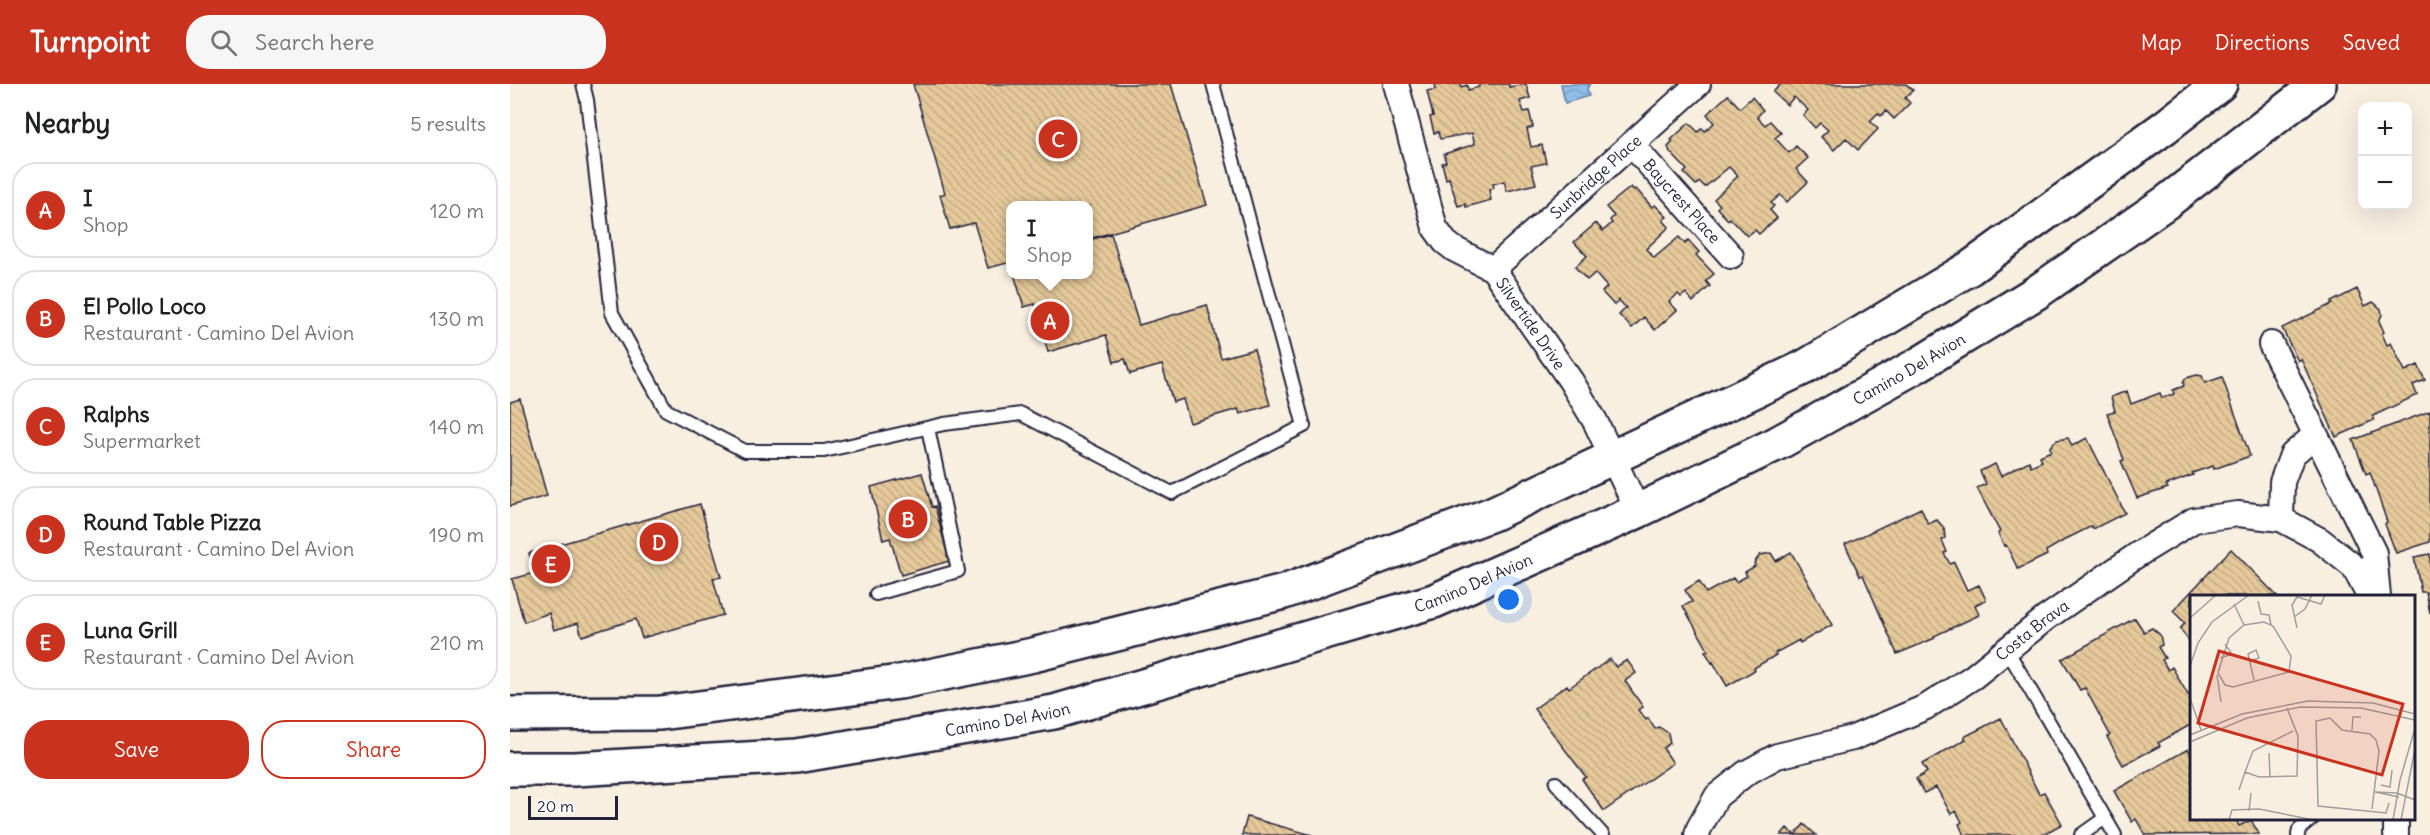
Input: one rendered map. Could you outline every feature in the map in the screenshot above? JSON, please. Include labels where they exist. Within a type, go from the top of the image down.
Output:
[{"type":"main road","points":[[510,714],[660,713],[900,682],[1034,656],[1284,592],[1492,514],[1805,366],[1970,268],[2165,127],[2220,84]]},
{"type":"main road","name":"Camino Del Avion","points":[[510,769],[575,769],[797,756],[1054,712],[1434,601],[1638,511],[1778,443],[1917,366],[2027,298],[2168,201],[2319,84]]},
{"type":"street","name":"Silvertide Drive","points":[[1396,84],[1435,228],[1445,242],[1454,249],[1493,269],[1558,360],[1595,421],[1638,511]]},
{"type":"street","name":"Sunbridge Place","points":[[1493,269],[1698,84]]},
{"type":"street","name":"Baycrest Place","points":[[1632,145],[1731,256]]},
{"type":"street","points":[[2271,344],[2374,553],[2378,595]]},
{"type":"street","points":[[2281,519],[2282,482],[2292,455],[2315,435]]},
{"type":"street","name":"Costa Brava","points":[[1697,835],[1717,796],[1746,773],[1777,756],[1854,738],[1926,707],[1973,677],[2046,618],[2137,555],[2194,520],[2238,514],[2281,519],[2320,540],[2354,567],[2368,595]]},
{"type":"lane","points":[[583,84],[587,100],[612,314],[666,410],[745,451],[824,451],[928,428],[1021,414],[1172,493],[1304,426],[1213,84]]},
{"type":"lane","points":[[876,594],[958,571],[928,428]]},
{"type":"lane","points":[[2007,650],[2115,835]]},
{"type":"lane","points":[[1556,783],[1603,835]]},
{"type":"lane","points":[[2081,835],[2105,818]]},
{"type":"lane","points":[[2298,835],[2305,823],[2311,820]]},
{"type":"water","points":[[1561,84],[1590,84],[1587,88],[1589,96],[1565,103]]},
{"type":"building","points":[[913,84],[1171,84],[1207,205],[1093,238],[1093,201],[1006,201],[1006,263],[988,268],[974,223],[950,229],[940,195],[945,193]]},
{"type":"building","points":[[1435,84],[1461,84],[1461,87],[1467,85],[1468,90],[1479,87],[1479,84],[1509,84],[1509,87],[1526,84],[1530,98],[1520,101],[1524,112],[1529,111],[1533,127],[1527,129],[1531,147],[1542,145],[1546,163],[1531,166],[1536,184],[1507,191],[1504,181],[1493,184],[1494,188],[1489,190],[1491,200],[1466,207],[1465,204],[1458,206],[1449,178],[1446,179],[1442,163],[1446,162],[1444,154],[1475,144],[1472,133],[1440,139],[1438,132],[1434,133],[1430,117],[1433,116],[1427,91],[1436,89]]},
{"type":"building","points":[[1781,84],[1906,84],[1913,90],[1905,98],[1910,103],[1894,119],[1886,111],[1881,116],[1878,113],[1870,121],[1878,129],[1858,150],[1846,138],[1834,150],[1821,137],[1828,130],[1820,123],[1815,128],[1803,115],[1808,110],[1794,97],[1787,105],[1773,92]]},
{"type":"building","points":[[1728,95],[1740,108],[1752,97],[1763,110],[1757,117],[1765,125],[1770,121],[1781,133],[1775,138],[1789,153],[1796,146],[1808,158],[1796,169],[1808,182],[1787,202],[1780,195],[1771,203],[1774,206],[1770,210],[1777,218],[1759,234],[1755,230],[1747,236],[1717,208],[1720,205],[1714,199],[1738,176],[1729,167],[1705,187],[1700,182],[1696,185],[1684,173],[1687,170],[1668,147],[1673,142],[1671,140],[1689,123],[1698,132],[1702,128],[1705,131],[1714,123],[1707,114]]},
{"type":"building","points":[[1631,187],[1636,189],[1652,207],[1655,205],[1667,217],[1663,220],[1669,227],[1646,249],[1654,258],[1679,237],[1685,244],[1688,240],[1699,252],[1696,255],[1714,274],[1706,281],[1710,286],[1693,302],[1686,293],[1681,297],[1678,294],[1669,302],[1677,310],[1655,330],[1644,317],[1632,328],[1619,315],[1626,308],[1619,300],[1614,305],[1602,292],[1607,287],[1595,273],[1587,280],[1575,267],[1587,256],[1574,242],[1596,223],[1603,231],[1612,223],[1610,220],[1614,216],[1606,207]]},
{"type":"building","points":[[1111,234],[1139,325],[1207,305],[1221,358],[1254,349],[1270,405],[1240,414],[1238,409],[1190,423],[1183,399],[1173,402],[1162,365],[1130,374],[1125,359],[1114,362],[1106,335],[1048,352],[1035,304],[1024,307],[1016,279],[1093,279],[1093,239]]},
{"type":"building","points":[[2357,289],[2365,306],[2373,302],[2381,309],[2382,315],[2379,321],[2384,332],[2382,334],[2387,345],[2391,343],[2405,371],[2418,365],[2425,380],[2413,385],[2417,395],[2373,416],[2374,420],[2336,437],[2301,359],[2298,361],[2282,328]]},
{"type":"building","points":[[2202,376],[2205,383],[2222,377],[2250,456],[2214,469],[2213,466],[2192,473],[2193,475],[2166,485],[2168,488],[2137,498],[2121,461],[2124,460],[2107,413],[2115,411],[2111,397],[2127,391],[2131,404],[2160,393],[2162,398],[2174,394],[2173,390],[2184,386],[2183,382],[2186,378]]},
{"type":"building","points":[[520,399],[547,496],[510,506],[510,402]]},
{"type":"building","points":[[2430,411],[2430,542],[2396,553],[2370,472],[2366,474],[2353,440]]},
{"type":"building","points":[[2068,438],[2072,446],[2087,438],[2125,513],[2068,538],[2046,551],[2047,555],[2018,569],[2006,545],[2004,546],[1998,533],[2000,532],[1977,488],[1986,484],[1980,471],[1995,464],[2001,476],[2029,461],[2031,466],[2042,461],[2040,456],[2051,451],[2050,447],[2053,443]]},
{"type":"building","points":[[922,473],[932,507],[935,506],[949,561],[901,575],[890,538],[883,540],[871,487]]},
{"type":"building","points":[[700,504],[721,577],[713,578],[723,615],[642,638],[636,619],[582,636],[578,623],[554,630],[549,613],[524,622],[512,579],[535,573],[529,553]]},
{"type":"building","points":[[1921,508],[1928,524],[1937,520],[1944,528],[1945,538],[1942,540],[1947,552],[1944,553],[1950,564],[1954,562],[1967,590],[1979,585],[1986,600],[1975,605],[1979,615],[1934,636],[1935,638],[1897,654],[1863,575],[1860,576],[1845,544]]},
{"type":"building","points":[[2231,549],[2276,595],[2190,595],[2190,641],[2180,629],[2185,623],[2173,611]]},
{"type":"building","points":[[1791,552],[1832,625],[1800,643],[1799,640],[1775,653],[1776,655],[1754,668],[1755,670],[1727,686],[1705,651],[1708,650],[1683,606],[1692,602],[1685,590],[1699,581],[1706,593],[1733,578],[1736,582],[1747,576],[1745,572],[1755,566],[1754,563],[1760,555],[1771,553],[1776,561]]},
{"type":"building","points":[[2430,554],[2430,613],[2426,592],[2421,592],[2414,557]]},
{"type":"building","points":[[2135,618],[2144,632],[2152,628],[2160,635],[2162,645],[2158,647],[2165,658],[2162,660],[2168,670],[2172,667],[2188,695],[2190,694],[2190,725],[2158,743],[2160,746],[2123,765],[2107,737],[2110,735],[2085,688],[2080,690],[2062,659]]},
{"type":"building","points":[[1610,659],[1616,667],[1627,660],[1636,673],[1625,681],[1643,707],[1638,710],[1646,720],[1648,718],[1655,729],[1659,727],[1668,733],[1670,743],[1663,748],[1673,763],[1604,811],[1582,779],[1586,777],[1534,709],[1567,685],[1569,688]]},
{"type":"building","points":[[2001,718],[2039,794],[2044,792],[2062,824],[2042,835],[1964,835],[1959,824],[1962,822],[1956,811],[1951,814],[1936,787],[1924,793],[1916,779],[1927,772],[1922,764],[1966,739],[1964,737]]},
{"type":"building","points":[[2188,749],[2190,752],[2190,820],[2236,820],[2239,826],[2251,820],[2259,834],[2145,835],[2136,819],[2132,822],[2114,791]]},
{"type":"building","points":[[1247,817],[1312,835],[1242,835]]},
{"type":"building","points":[[1804,824],[1816,835],[1795,835]]},
{"type":"building","points":[[1787,828],[1795,835],[1781,835]]},
{"type":"place","name":"Ralphs","points":[[1058,139]]},
{"type":"place","name":"I","points":[[1050,321]]},
{"type":"place","name":"El Pollo Loco","points":[[908,519]]},
{"type":"place","name":"Round Table Pizza","points":[[659,542]]},
{"type":"place","name":"Luna Grill","points":[[551,564]]}]
